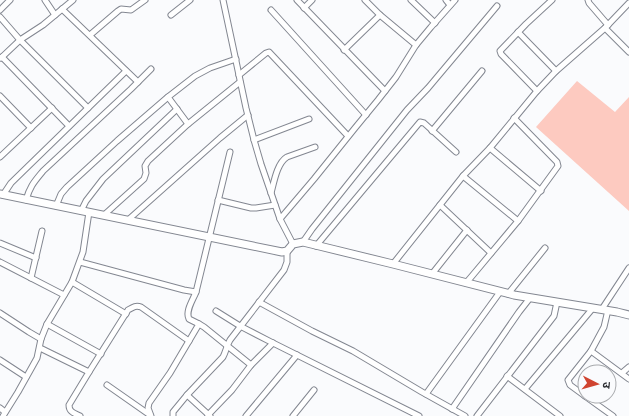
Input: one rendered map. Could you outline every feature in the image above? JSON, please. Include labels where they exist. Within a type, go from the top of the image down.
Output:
[{"type":"street","points":[[0,10],[10,0]]},
{"type":"street","points":[[45,0],[55,15]]},
{"type":"street","points":[[70,126],[1,58],[20,40],[43,25],[73,0]]},
{"type":"street","points":[[90,35],[121,9],[131,10],[145,0]]},
{"type":"street","points":[[180,0],[184,5]]},
{"type":"street","points":[[171,15],[190,0]]},
{"type":"street","points":[[297,0],[385,91]]},
{"type":"street","points":[[304,8],[312,0]]},
{"type":"street","points":[[364,0],[416,45]]},
{"type":"street","points":[[411,0],[435,23]]},
{"type":"street","points":[[446,0],[450,5]]},
{"type":"street","points":[[280,219],[396,77],[416,45],[455,0]]},
{"type":"street","points":[[537,91],[500,53],[500,50],[552,0]]},
{"type":"street","points":[[588,0],[629,52]]},
{"type":"street","points":[[224,1],[240,82],[254,140],[280,219],[294,244]]},
{"type":"street","points":[[393,264],[463,176],[490,148],[537,91],[556,71],[607,26],[629,3]]},
{"type":"street","points":[[303,242],[407,110],[428,88],[497,6]]},
{"type":"street","points":[[62,9],[138,82]]},
{"type":"street","points":[[271,10],[366,115]]},
{"type":"street","points":[[344,50],[380,15]]},
{"type":"street","points":[[0,17],[20,40],[88,108]]},
{"type":"street","points":[[518,32],[556,71]]},
{"type":"street","points":[[624,47],[629,43]]},
{"type":"street","points":[[239,75],[269,52],[348,136]]},
{"type":"street","points":[[56,206],[61,194],[67,187],[122,136],[168,97],[195,76],[210,68],[236,60]]},
{"type":"street","points":[[26,200],[30,187],[43,171],[151,70]]},
{"type":"street","points":[[126,71],[1,194],[287,252]]},
{"type":"street","points":[[432,131],[482,71]]},
{"type":"street","points":[[104,215],[144,179],[146,173],[145,166],[148,161],[188,124],[240,82]]},
{"type":"street","points":[[0,96],[31,128]]},
{"type":"street","points":[[168,97],[188,124]]},
{"type":"street","points":[[0,157],[52,108]]},
{"type":"street","points":[[0,408],[4,415],[37,358],[41,339],[47,324],[72,282],[80,262],[85,242],[86,201],[103,179],[178,110]]},
{"type":"street","points":[[128,220],[248,115]]},
{"type":"street","points":[[466,283],[518,221],[557,168],[558,164],[514,118]]},
{"type":"street","points":[[254,140],[309,119]]},
{"type":"street","points":[[316,246],[421,122],[456,152]]},
{"type":"street","points":[[271,193],[279,165],[283,159],[315,147]]},
{"type":"street","points":[[490,148],[540,191]]},
{"type":"street","points":[[230,152],[196,292],[187,315],[188,319],[204,327],[251,365]]},
{"type":"street","points":[[463,176],[518,221]]},
{"type":"street","points":[[218,200],[251,208],[275,205]]},
{"type":"street","points":[[440,205],[491,253]]},
{"type":"street","points":[[432,274],[467,230]]},
{"type":"street","points":[[31,278],[42,231]]},
{"type":"street","points":[[173,416],[173,412],[187,395],[223,357],[227,345],[240,326],[284,270],[287,262],[287,252],[294,244],[303,242],[508,294],[629,315]]},
{"type":"street","points":[[0,243],[36,258]]},
{"type":"street","points":[[508,294],[545,248]]},
{"type":"street","points":[[0,262],[64,295]]},
{"type":"street","points":[[80,262],[196,292]]},
{"type":"street","points":[[581,364],[591,352],[604,327],[605,310],[629,268]]},
{"type":"street","points":[[72,282],[126,314]]},
{"type":"street","points":[[426,394],[500,292]]},
{"type":"street","points":[[452,409],[530,298]]},
{"type":"street","points":[[259,302],[312,331],[353,351],[464,416]]},
{"type":"street","points":[[477,416],[554,316],[557,302]]},
{"type":"street","points":[[80,416],[69,409],[69,405],[100,354],[126,314],[133,306],[141,307],[189,341]]},
{"type":"street","points":[[525,389],[593,308]]},
{"type":"street","points":[[216,311],[240,326],[419,416]]},
{"type":"street","points":[[0,313],[41,339]]},
{"type":"street","points":[[47,324],[100,354]]},
{"type":"street","points":[[151,416],[148,408],[149,403],[170,373],[199,324]]},
{"type":"street","points":[[187,395],[209,415],[232,390],[251,365],[273,342]]},
{"type":"street","points":[[40,348],[89,372]]},
{"type":"street","points":[[591,352],[629,379]]},
{"type":"street","points":[[246,416],[297,355]]},
{"type":"street","points":[[0,360],[26,378]]},
{"type":"street","points":[[622,373],[629,367]]},
{"type":"street","points":[[577,369],[568,380],[570,385],[577,390]]},
{"type":"street","points":[[507,376],[560,416]]},
{"type":"street","points":[[107,385],[151,416]]},
{"type":"street","points":[[293,416],[314,390]]},
{"type":"street","points":[[596,404],[613,416]]},
{"type":"shaded area","points":[[577,81],[615,112],[629,97],[629,211],[536,127]]}]
